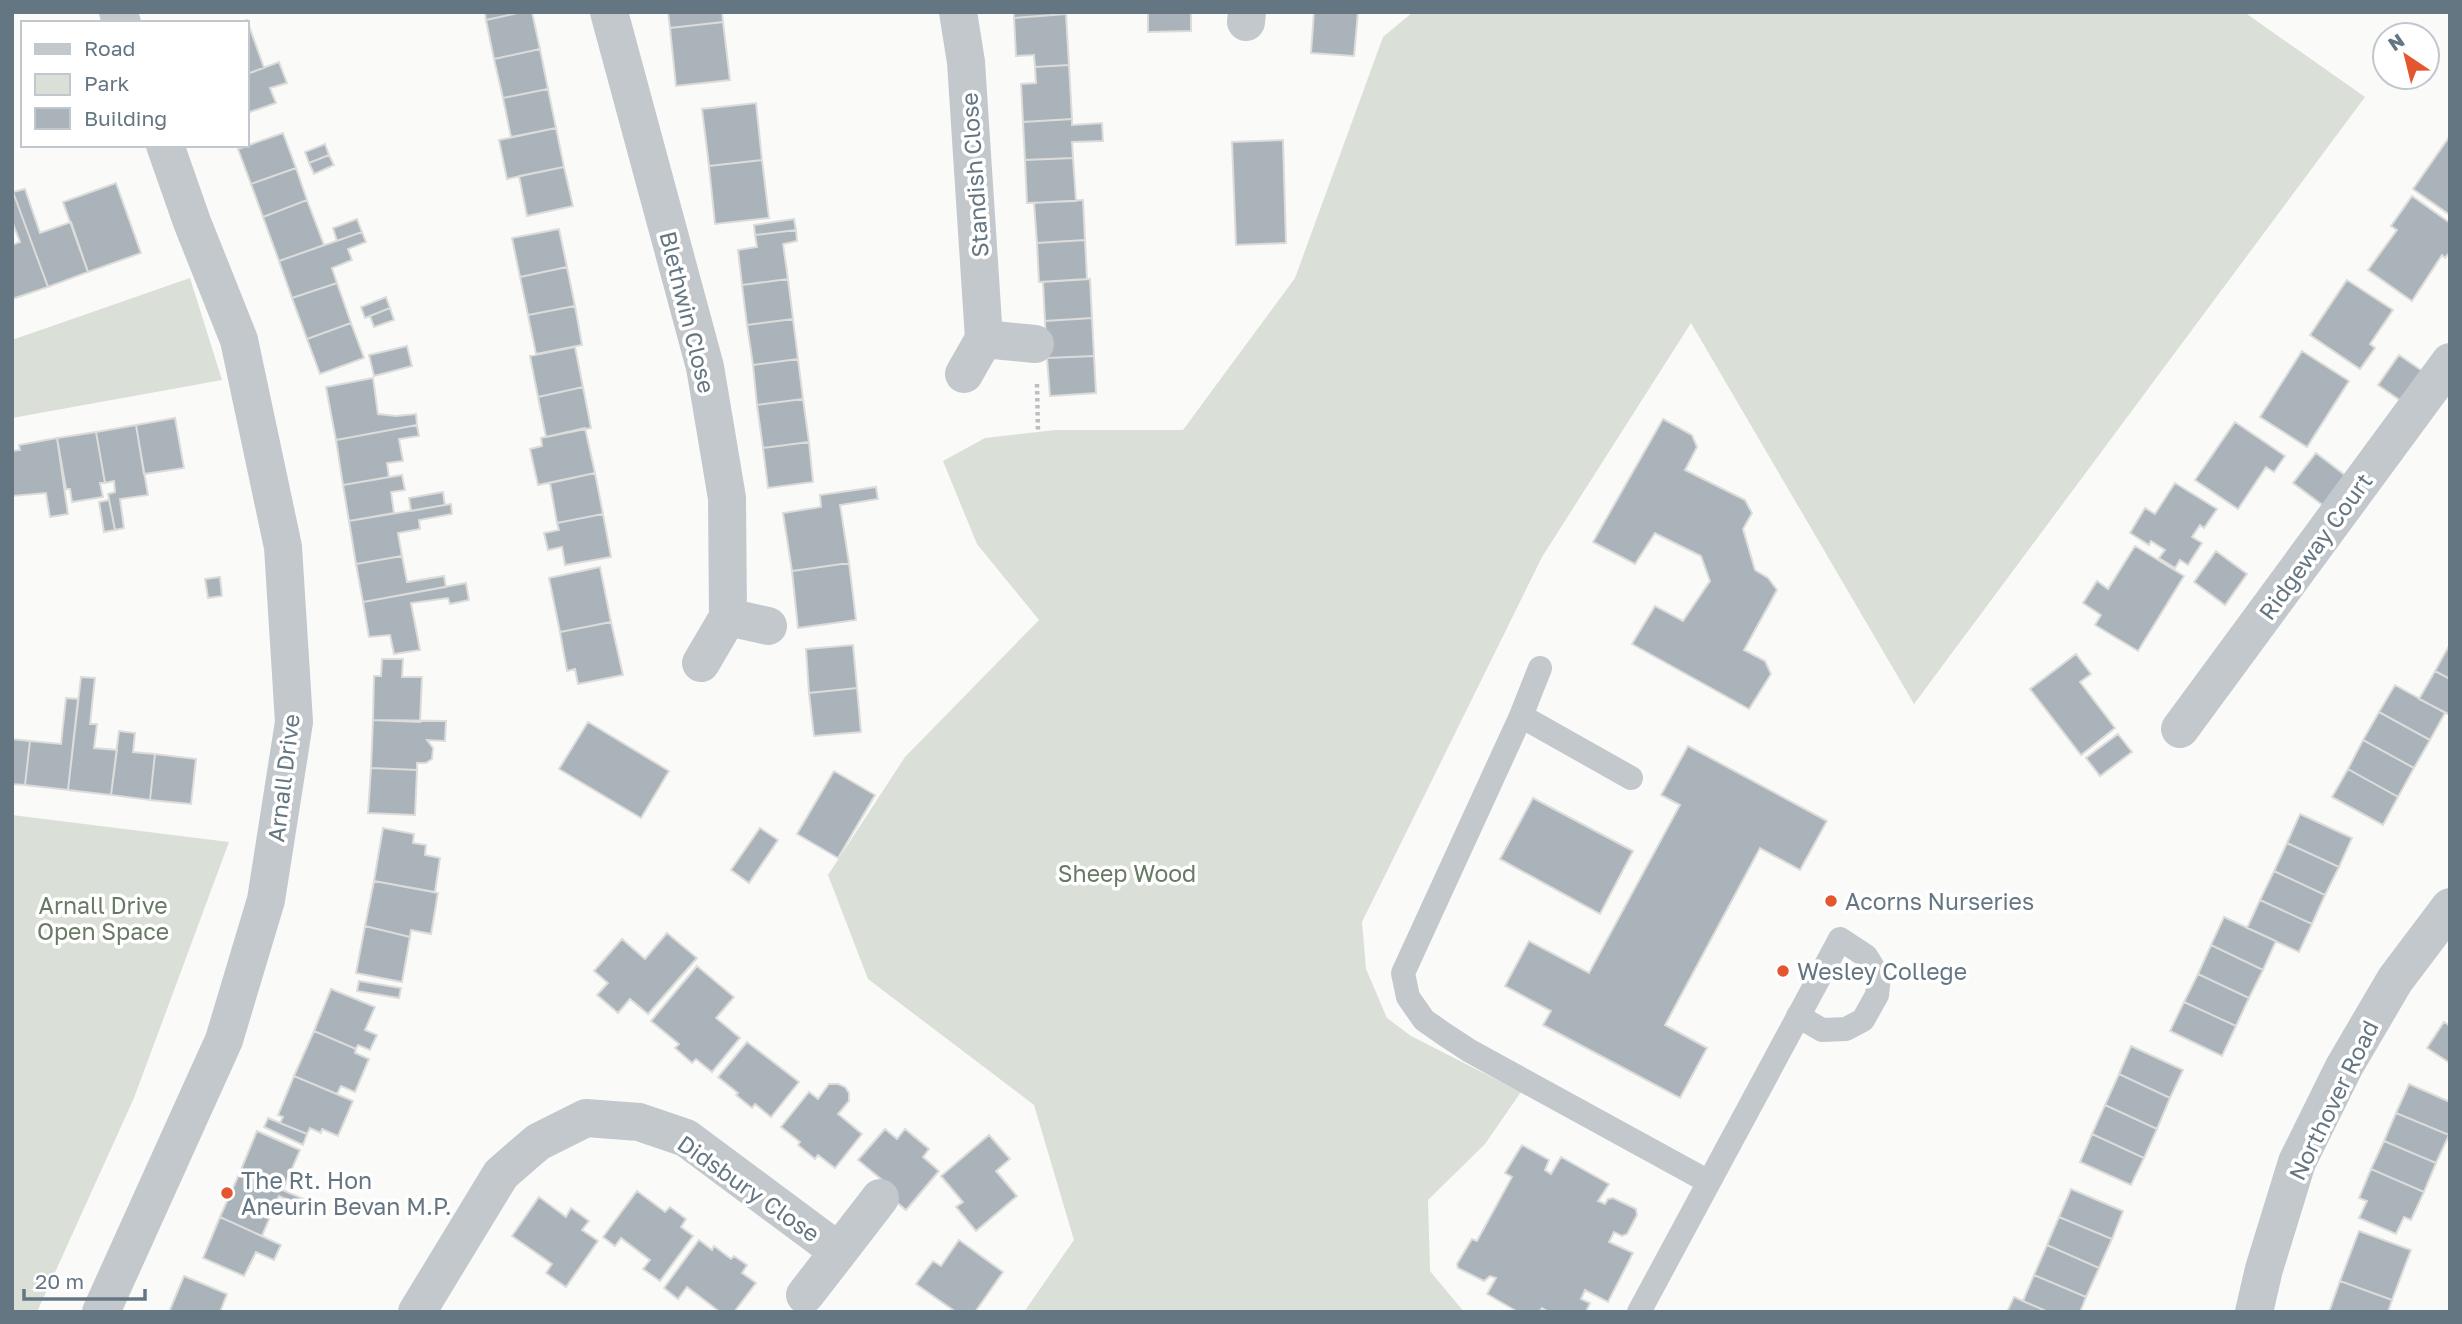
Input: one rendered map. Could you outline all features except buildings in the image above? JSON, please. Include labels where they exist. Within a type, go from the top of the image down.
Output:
[{"type":"street","name":"Blethwin Close","points":[[609,12],[705,368],[727,498],[728,618]]},
{"type":"street","name":"Standish Close","points":[[958,12],[966,62],[984,339]]},
{"type":"street","name":"Arnall Drive","points":[[101,1312],[224,1040],[266,901],[294,722],[283,547],[239,340],[166,147]]},
{"type":"street","points":[[964,374],[984,339],[1035,344]]},
{"type":"street","name":"Ridgeway Court","points":[[2180,729],[2450,362]]},
{"type":"street","points":[[701,663],[728,618],[768,626]]},
{"type":"street","name":"Northover Road","points":[[2255,1312],[2264,1269],[2297,1162],[2344,1067],[2395,980],[2450,907]]},
{"type":"street","name":"Didsbury Close","points":[[417,1312],[501,1174],[538,1142],[586,1118],[639,1122],[686,1138],[838,1251]]},
{"type":"street","name":"Didsbury Close","points":[[806,1295],[880,1198]]},
{"type":"lane","points":[[1540,668],[1521,716],[1403,973],[1408,996],[1424,1020],[1469,1051],[1709,1182]]},
{"type":"lane","points":[[1521,716],[1631,778]]},
{"type":"lane","points":[[1639,1312],[1798,1016]]},
{"type":"path","points":[[1035,344],[1038,432]]},
{"type":"green space","name":"Sheep Wood","points":[[1413,12],[2244,12],[2365,97],[1914,704],[1691,323],[1542,557],[1362,922],[1366,969],[1387,1018],[1411,1036],[1521,1092],[1485,1144],[1428,1200],[1430,1271],[1464,1312],[1024,1312],[1074,1240],[1034,1105],[868,979],[828,875],[905,757],[1039,620],[977,544],[943,461],[985,438],[1055,430],[1183,430],[1295,278],[1383,37]]},
{"type":"green space","points":[[190,278],[222,380],[12,418],[12,340]]},
{"type":"green space","name":"Arnall Drive Open Space","points":[[12,815],[229,842],[134,1098],[37,1312],[12,1312]]},
{"type":"place","name":"Acorns Nurseries","points":[[1831,901]]},
{"type":"place","name":"Wesley College","points":[[1783,971]]},
{"type":"place","name":"The Rt. Hon Aneurin Bevan M.P.","points":[[227,1193]]}]
